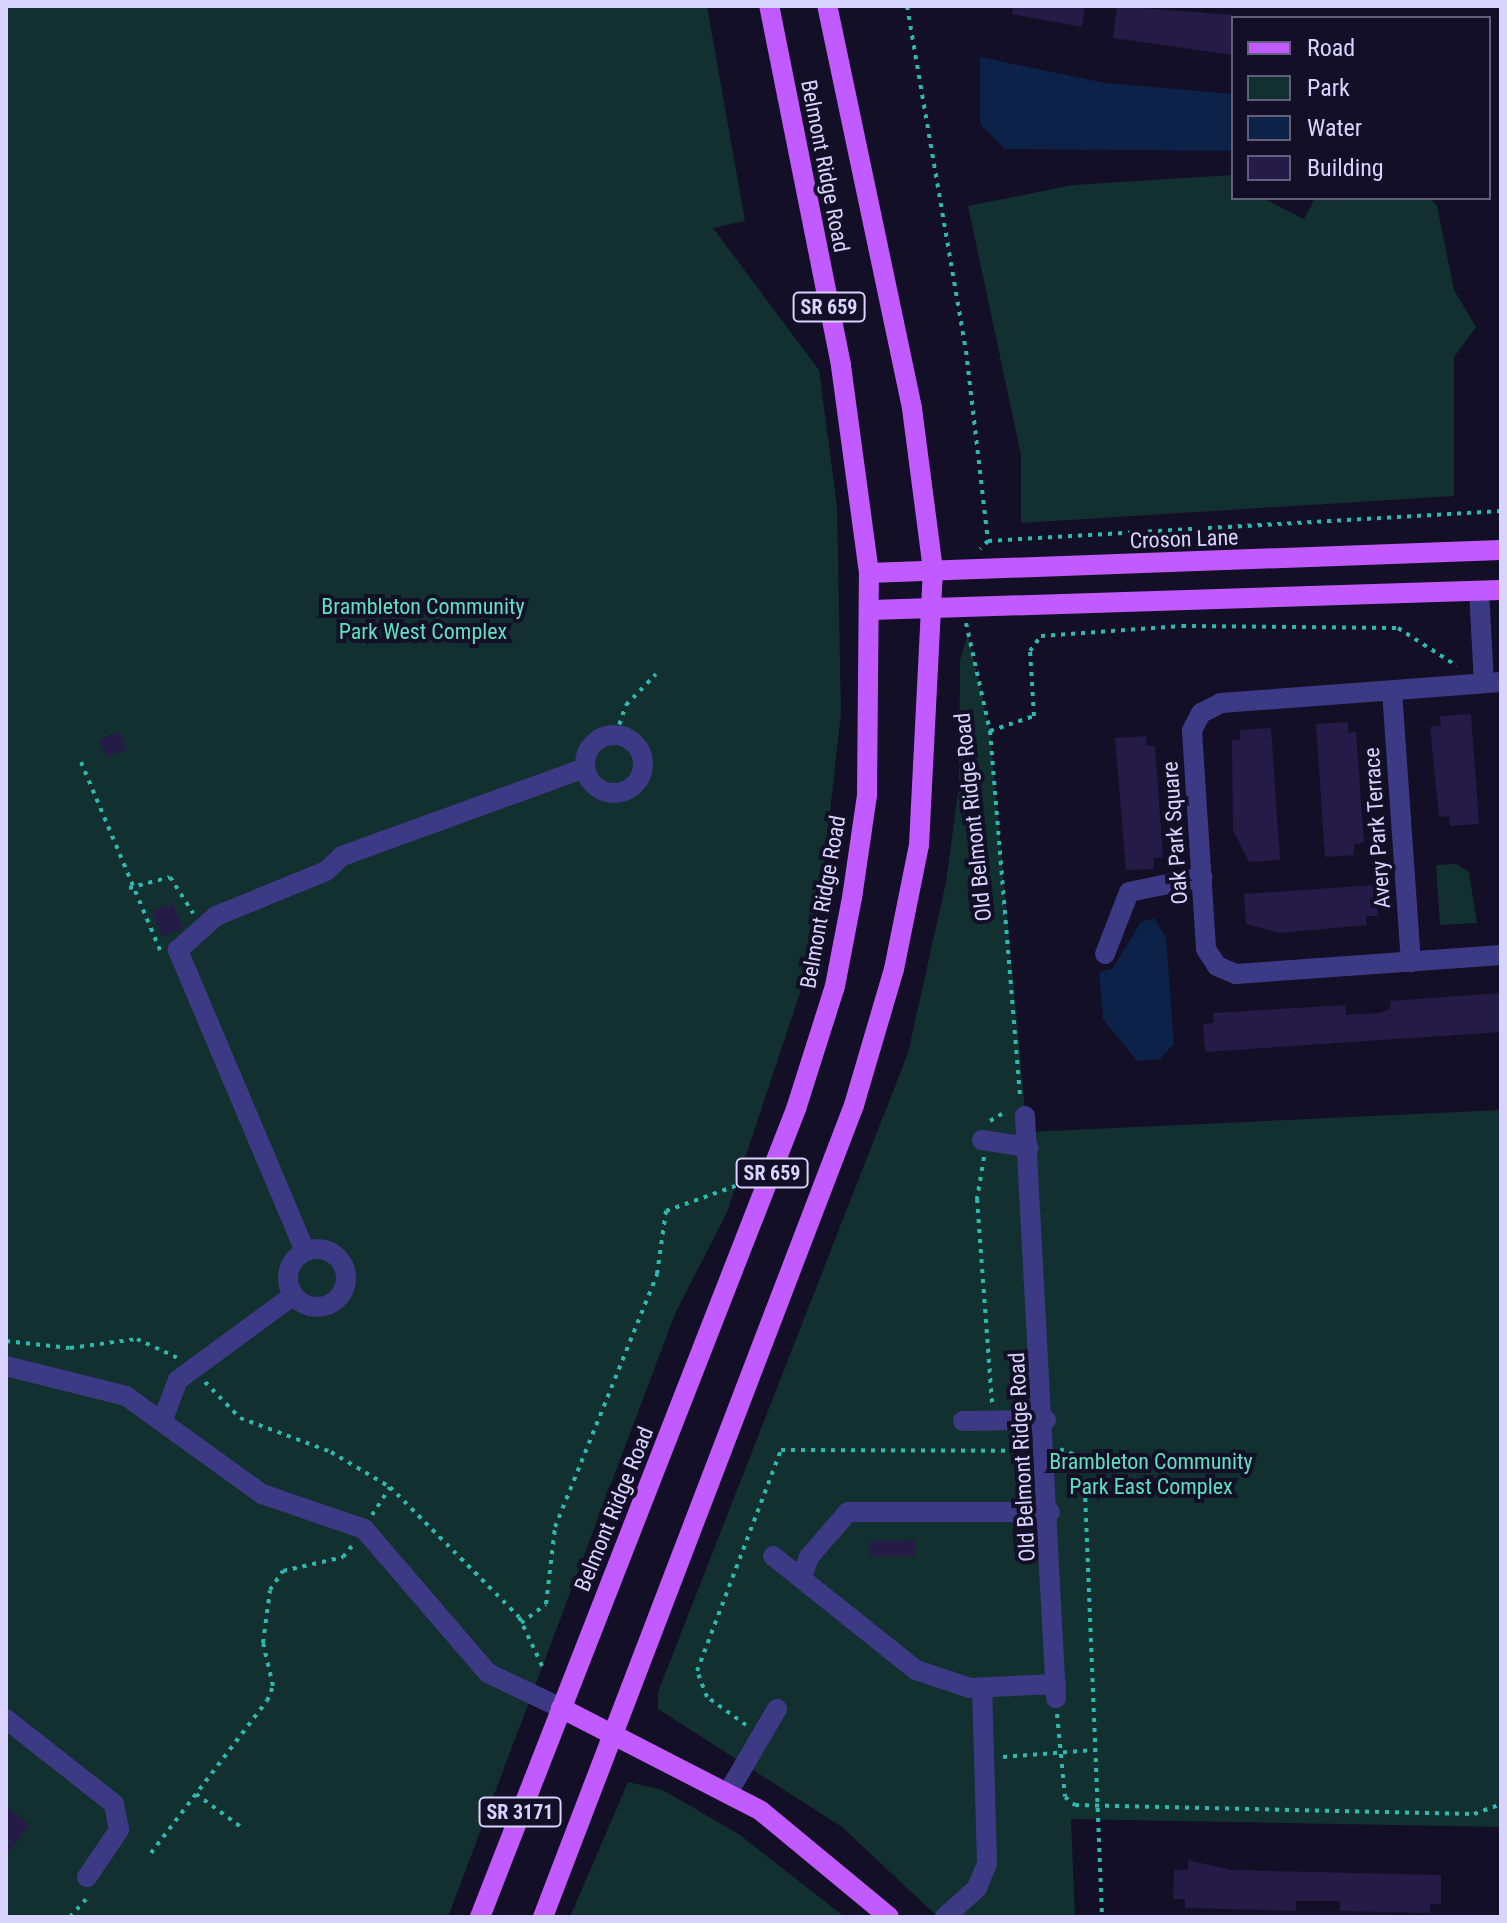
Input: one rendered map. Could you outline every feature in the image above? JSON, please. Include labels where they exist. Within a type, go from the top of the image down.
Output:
[{"type":"main road","name":"Belmont Ridge Road","points":[[561,1708],[747,1242],[835,986],[867,795],[869,573],[841,365],[769,6]]},
{"type":"main road","name":"Belmont Ridge Road","points":[[614,1732],[854,1105],[894,969],[919,845],[934,606],[933,570],[912,408],[827,6]]},
{"type":"main road","name":"Croson Lane","points":[[869,573],[1501,550]]},
{"type":"main road","points":[[871,610],[966,604],[1501,590]]},
{"type":"main road","points":[[561,1708],[729,1791],[804,1842],[889,1917]]},
{"type":"main road","name":"SR 3171","points":[[480,1917],[561,1708]]},
{"type":"main road","name":"SR 3171","points":[[543,1917],[614,1732]]},
{"type":"street","points":[[1479,591],[1489,677]]},
{"type":"street","name":"Oak Park Square","points":[[1489,677],[1392,691],[1221,703],[1201,713],[1192,731],[1206,949],[1225,972],[1501,955]]},
{"type":"street","name":"Avery Park Terrace","points":[[1392,691],[1411,962]]},
{"type":"street","points":[[305,1251],[178,950],[203,928],[326,871],[342,856],[585,768],[596,740],[616,734],[634,741],[643,758],[635,785],[618,793],[600,789],[585,768]]},
{"type":"street","points":[[1105,954],[1120,892],[1202,877]]},
{"type":"street","name":"Old Belmont Ridge Road","points":[[1020,1109],[1028,1147],[1046,1420],[1056,1691]]},
{"type":"street","points":[[985,1141],[1028,1147]]},
{"type":"street","points":[[163,1419],[178,1380],[291,1297],[328,1305],[347,1278],[340,1259],[324,1249],[305,1251],[292,1262],[291,1297]]},
{"type":"street","points":[[6,1366],[88,1383],[163,1419],[262,1494],[364,1529],[488,1673],[561,1708]]},
{"type":"street","points":[[963,1421],[1046,1420]]},
{"type":"street","points":[[802,1577],[809,1557],[848,1512],[1050,1512]]},
{"type":"street","points":[[773,1556],[916,1670],[982,1688],[1056,1691]]},
{"type":"street","points":[[945,1917],[977,1888],[987,1863],[982,1688]]},
{"type":"street","points":[[729,1791],[777,1709]]},
{"type":"street","points":[[6,1719],[114,1804],[119,1830],[87,1877]]},
{"type":"path","points":[[907,6],[966,351],[988,541],[965,569]]},
{"type":"path","points":[[988,541],[1501,511]]},
{"type":"path","name":"Old Belmont Ridge Road","points":[[966,604],[967,626],[990,731],[1020,1109]]},
{"type":"path","points":[[990,731],[1034,716],[1030,651],[1041,636],[1182,626],[1398,628],[1460,667],[1489,677]]},
{"type":"path","points":[[616,734],[626,705],[656,674]]},
{"type":"path","points":[[1501,729],[1501,781]]},
{"type":"path","points":[[81,762],[156,953],[178,950]]},
{"type":"path","points":[[129,888],[170,877],[203,928]]},
{"type":"path","points":[[992,1410],[977,1199],[985,1141],[992,1117],[1020,1109]]},
{"type":"path","points":[[521,1623],[546,1604],[555,1527],[644,1311],[666,1211],[685,1198],[738,1185]]},
{"type":"path","points":[[6,1341],[70,1348],[137,1339],[193,1369],[240,1418],[331,1452],[390,1487],[446,1537],[521,1623],[544,1670]]},
{"type":"path","points":[[1057,1450],[1076,1455],[1084,1468],[1102,1917]]},
{"type":"path","points":[[151,1853],[273,1686],[263,1643],[270,1590],[299,1562],[343,1557],[390,1487]]},
{"type":"path","points":[[1056,1691],[1065,1797],[1098,1806],[1474,1814],[1501,1804]]},
{"type":"path","points":[[985,1759],[1095,1750]]},
{"type":"path","points":[[196,1794],[241,1827]]},
{"type":"path","points":[[70,1917],[89,1901],[87,1877]]},
{"type":"green space","name":"Brambleton Community Park West Complex","points":[[6,6],[707,6],[745,221],[713,228],[819,370],[837,506],[841,713],[820,902],[800,993],[727,1212],[675,1314],[448,1917],[6,1917]]},
{"type":"green space","points":[[1231,175],[1231,200],[1267,200],[1304,219],[1314,200],[1432,200],[1437,206],[1454,290],[1476,327],[1454,357],[1454,496],[1021,523],[1021,455],[968,206],[1073,185]]},
{"type":"green space","name":"Brambleton Community Park East Complex","points":[[968,634],[990,731],[1027,1132],[1501,1110],[1501,1827],[1071,1819],[1075,1917],[938,1917],[842,1827],[658,1709],[658,1692],[908,1053],[946,882],[959,786],[960,660]]},
{"type":"green space","points":[[1456,864],[1469,872],[1477,923],[1440,925],[1436,865]]},
{"type":"green space","points":[[628,1782],[663,1790],[740,1835],[845,1917],[570,1917]]},
{"type":"water","points":[[980,57],[1105,83],[1231,94],[1231,151],[1005,149],[980,124]]},
{"type":"water","points":[[1154,918],[1166,938],[1174,1044],[1160,1059],[1137,1061],[1103,1019],[1099,972],[1112,969],[1141,922]]},
{"type":"building","points":[[1013,6],[1085,6],[1082,27],[1012,14]]},
{"type":"building","points":[[1117,6],[1233,15],[1231,55],[1113,38]]},
{"type":"building","points":[[1471,714],[1479,824],[1450,826],[1449,816],[1439,817],[1430,727],[1441,726],[1440,716]]},
{"type":"building","points":[[1348,722],[1348,733],[1356,732],[1364,843],[1354,844],[1354,855],[1325,857],[1316,724]]},
{"type":"building","points":[[1271,728],[1280,860],[1249,862],[1233,831],[1232,740],[1240,740],[1240,730]]},
{"type":"building","points":[[119,731],[127,749],[107,757],[99,740]]},
{"type":"building","points":[[1146,736],[1147,746],[1155,746],[1163,857],[1154,858],[1154,869],[1126,870],[1115,738]]},
{"type":"building","points":[[1376,885],[1378,916],[1366,916],[1367,925],[1279,933],[1246,924],[1244,894]]},
{"type":"building","points":[[173,903],[183,928],[162,937],[152,912]]},
{"type":"building","points":[[1501,993],[1501,1032],[1205,1052],[1203,1024],[1214,1023],[1213,1013],[1346,1005],[1346,1015],[1380,1013],[1390,1009],[1390,1001]]},
{"type":"building","points":[[915,1540],[915,1556],[869,1556],[869,1541]]},
{"type":"building","points":[[6,1806],[30,1825],[6,1855]]},
{"type":"building","points":[[1188,1860],[1231,1870],[1441,1875],[1441,1904],[1430,1904],[1430,1913],[1340,1911],[1340,1901],[1296,1901],[1296,1911],[1185,1908],[1185,1899],[1173,1899],[1174,1870],[1188,1870]]}]
